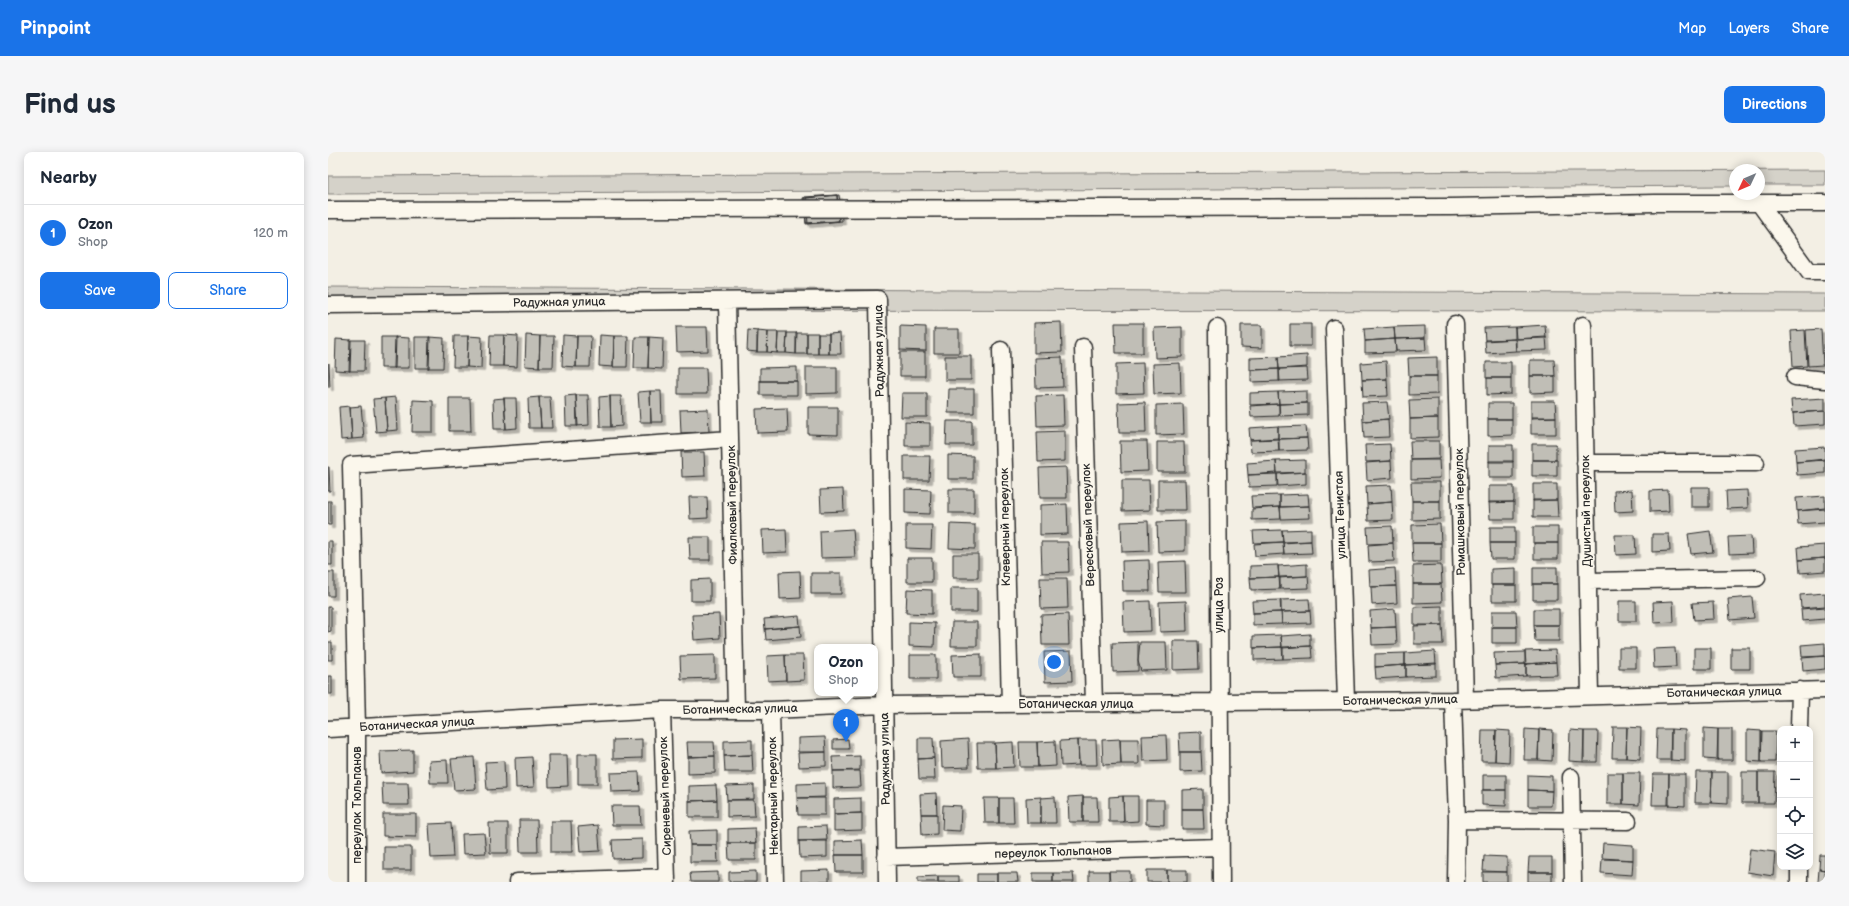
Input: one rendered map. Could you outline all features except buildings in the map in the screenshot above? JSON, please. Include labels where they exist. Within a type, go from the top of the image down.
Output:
[{"type":"street","points":[[328,210],[1452,207],[1655,203],[1825,203]]},
{"type":"street","points":[[1759,203],[1809,272],[1825,272]]},
{"type":"street","name":"Радужная улица","points":[[328,305],[878,299],[887,882]]},
{"type":"street","name":"Фиалковый переулок","points":[[727,300],[736,710]]},
{"type":"street","name":"Ромашковый переулок","points":[[1455,324],[1459,700],[1456,882]]},
{"type":"street","name":"Душистый переулок","points":[[1583,326],[1590,696]]},
{"type":"street","name":"улица Роз","points":[[1217,328],[1221,882]]},
{"type":"street","name":"улица Тенистая","points":[[1334,328],[1346,701]]},
{"type":"street","name":"Вересковый переулок","points":[[1083,347],[1094,703]]},
{"type":"street","name":"Клеверный переулок","points":[[1001,350],[1010,704]]},
{"type":"street","points":[[1795,377],[1825,380]]},
{"type":"street","name":"переулок Тюльпанов","points":[[357,882],[357,728],[351,465],[730,439]]},
{"type":"street","points":[[1585,463],[1756,463]]},
{"type":"street","points":[[1588,581],[1756,578]]},
{"type":"street","points":[[1799,726],[1800,690]]},
{"type":"street","name":"Ботаническая улица","points":[[328,729],[662,710],[771,710],[884,705],[1459,700],[1825,690]]},
{"type":"street","name":"Сиреневый переулок","points":[[662,710],[667,880]]},
{"type":"street","name":"Нектарный переулок","points":[[771,710],[775,882]]},
{"type":"street","points":[[1571,777],[1573,882]]},
{"type":"street","points":[[1457,820],[1628,821]]},
{"type":"street","name":"переулок Тюльпанов","points":[[886,857],[1220,847]]},
{"type":"street","points":[[1799,870],[1799,882]]},
{"type":"street","points":[[517,882],[667,880]]},
{"type":"shaded area","points":[[1729,170],[1729,186],[328,194],[328,176]]},
{"type":"shaded area","points":[[1765,170],[1825,170],[1825,185],[1765,185]]},
{"type":"shaded area","points":[[328,287],[1825,294],[1825,311],[328,310]]},
{"type":"place","name":"Ozon","points":[[846,742]]}]
